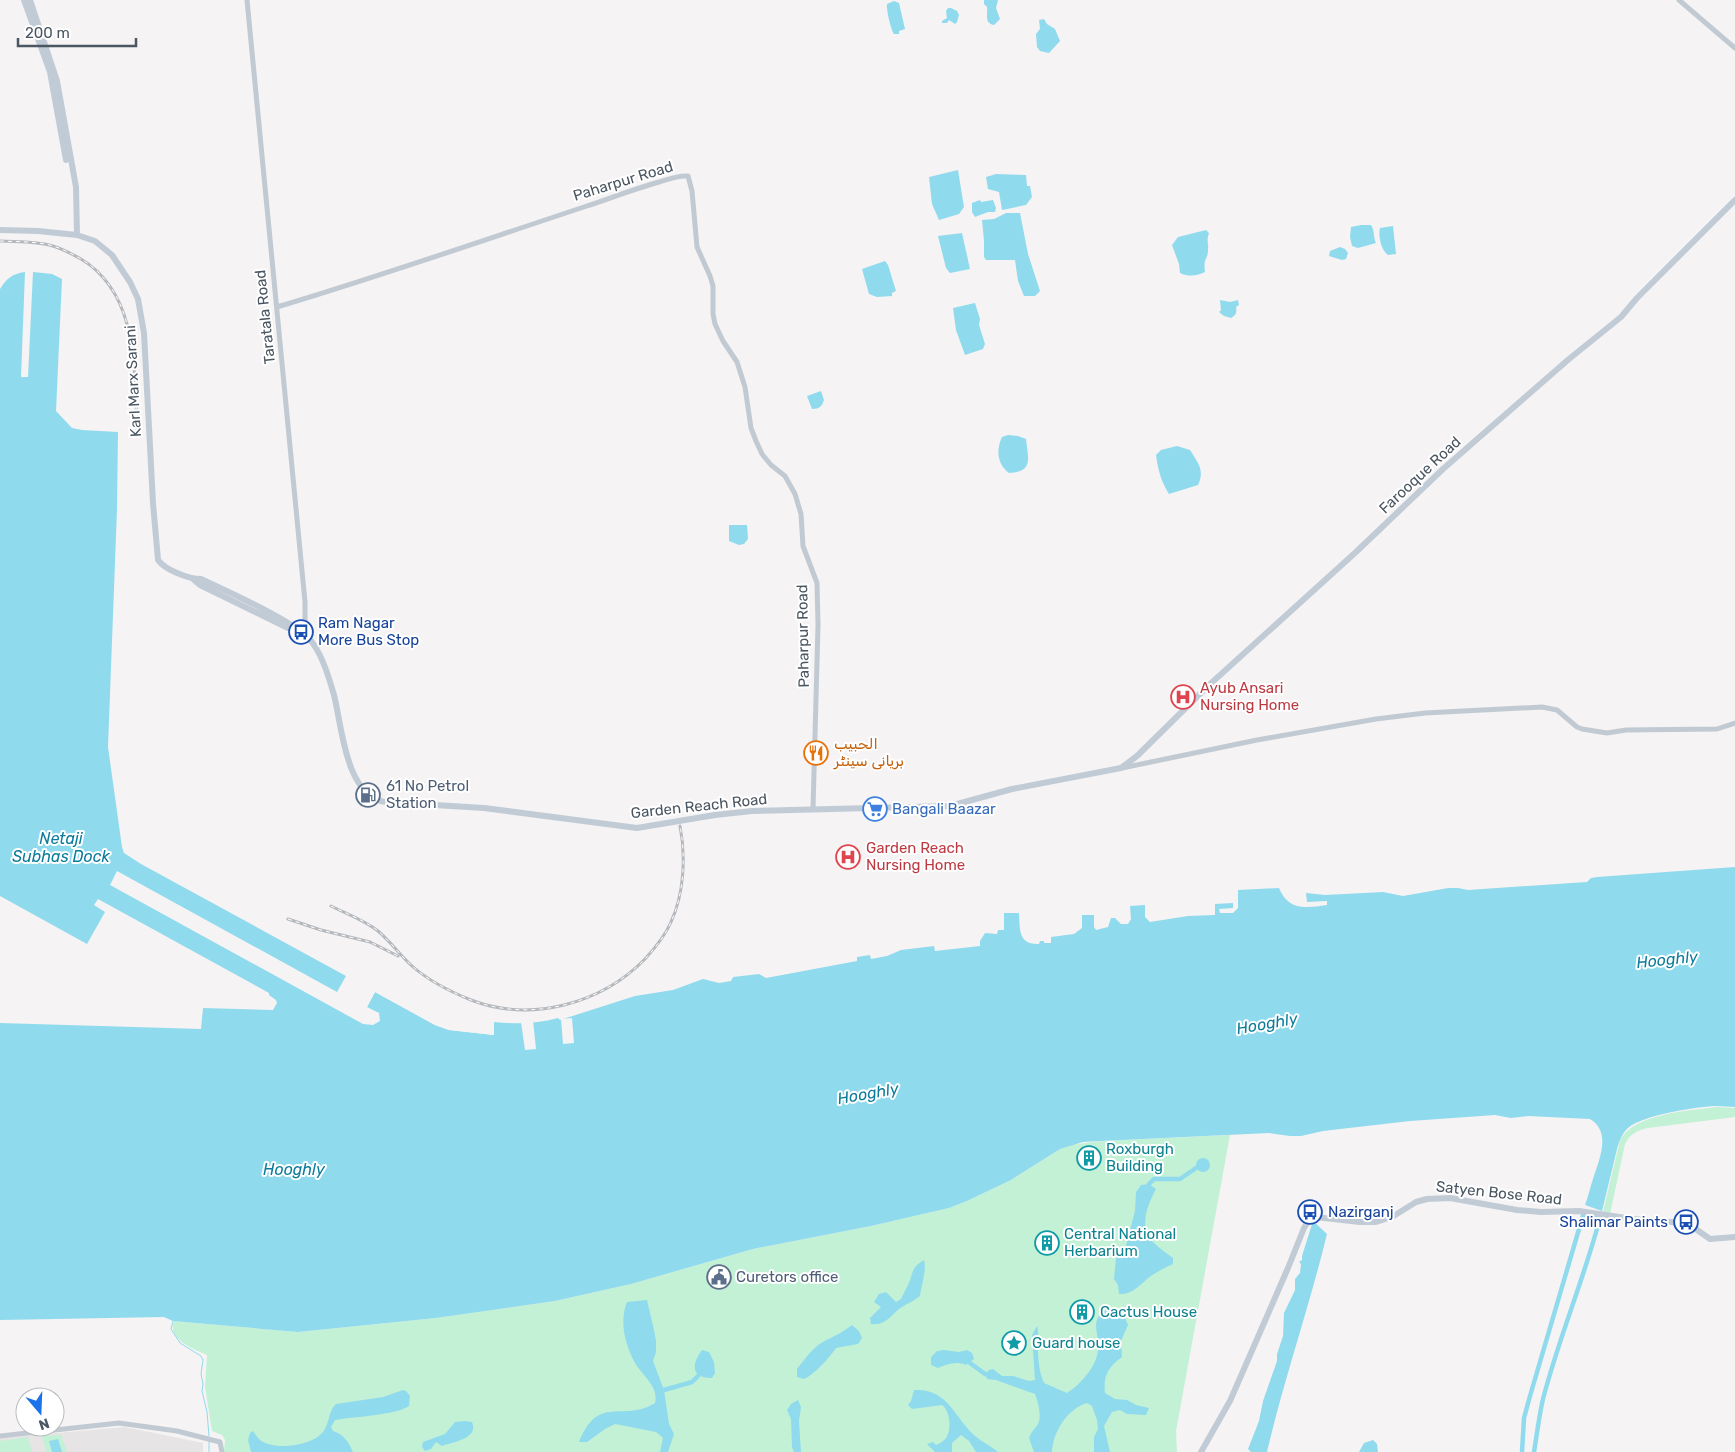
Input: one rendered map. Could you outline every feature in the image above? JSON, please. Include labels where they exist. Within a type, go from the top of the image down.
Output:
[{"type":"main road","points":[[24,0],[50,72],[60,116]]},
{"type":"main road","points":[[30,0],[55,71],[60,116],[76,198],[77,236]]},
{"type":"main road","name":"Farooque Road","points":[[1121,768],[1137,756],[1208,686],[1356,552],[1442,469],[1569,359],[1621,317],[1735,200]]},
{"type":"main road","name":"Karl Marx Sarani","points":[[0,230],[38,231],[77,236],[95,241],[112,255],[124,272],[138,300],[144,333],[158,560],[164,566],[193,579],[201,579],[216,586],[290,624],[301,632]]},
{"type":"main road","name":"Garden Reach Road","points":[[301,632],[313,643],[326,673],[334,696],[346,751],[352,769],[367,793],[378,801],[484,808],[636,828],[752,811],[950,806],[1012,789],[1121,768]]},
{"type":"main road","name":"Satyen Bose Road","points":[[1201,1452],[1230,1401],[1304,1228],[1311,1219],[1319,1216],[1360,1222],[1376,1222],[1392,1217],[1416,1202],[1427,1199],[1450,1198],[1517,1210],[1579,1212],[1633,1220],[1683,1224],[1690,1225],[1710,1239],[1735,1237]]},
{"type":"street","name":"Taratala Road","points":[[247,0],[306,602],[305,622],[301,632]]},
{"type":"street","points":[[1678,0],[1735,46]]},
{"type":"street","points":[[1682,0],[1735,46]]},
{"type":"street","name":"Paharpur Road","points":[[277,307],[375,277],[551,217],[587,207],[640,187],[668,179],[688,176],[692,191],[696,247],[713,286],[715,324],[723,341],[737,362],[745,387],[751,428],[762,454],[785,476],[795,494],[801,514],[803,546],[817,583],[818,625],[813,809]]},
{"type":"street","points":[[1121,768],[1256,740],[1356,722],[1425,713],[1542,707],[1557,710],[1582,729],[1607,733],[1647,729],[1717,729],[1735,723]]},
{"type":"street","points":[[0,1436],[119,1423],[169,1429],[212,1439],[220,1442],[222,1452]]},
{"type":"shaded area","points":[[125,1427],[203,1443],[203,1452],[0,1452],[0,1438],[65,1437],[65,1432]]},
{"type":"green space","points":[[1716,1107],[1735,1108],[1735,1117],[1648,1128],[1632,1135],[1625,1144],[1610,1214],[1603,1212],[1620,1140],[1627,1131],[1637,1124],[1663,1115]]},
{"type":"green space","points":[[1230,1135],[1176,1431],[1177,1452],[224,1452],[225,1440],[222,1435],[212,1431],[205,1387],[207,1355],[183,1343],[174,1333],[173,1328],[174,1321],[298,1332],[436,1318],[555,1301],[631,1284],[753,1249],[871,1226],[949,1208],[1011,1180],[1060,1149],[1071,1145],[1100,1141]]},
{"type":"green space","points":[[28,1437],[32,1452],[0,1452],[0,1441]]},
{"type":"green space","points":[[42,1437],[62,1437],[67,1452],[46,1452]]},
{"type":"water","points":[[984,0],[998,0],[996,8],[1000,19],[994,25],[988,21],[987,7],[984,4]]},
{"type":"water","points":[[894,1],[899,3],[905,29],[899,31],[899,34],[894,34],[893,32],[887,10],[887,4]]},
{"type":"water","points":[[948,8],[957,11],[959,15],[955,24],[949,20],[947,23],[942,23],[947,18],[946,11]]},
{"type":"water","points":[[1044,19],[1047,24],[1055,29],[1060,41],[1049,53],[1040,51],[1037,47],[1036,34],[1040,29],[1039,20]]},
{"type":"water","points":[[958,170],[964,207],[959,214],[939,220],[932,204],[929,177]]},
{"type":"water","points":[[996,174],[1026,175],[1027,186],[1030,186],[1032,197],[1026,205],[1002,210],[999,192],[988,189],[986,177]]},
{"type":"water","points":[[980,200],[981,202],[993,200],[996,208],[995,212],[988,212],[975,217],[972,212],[972,203]]},
{"type":"water","points":[[1006,213],[1020,213],[1028,254],[1040,291],[1035,296],[1024,296],[1018,281],[1015,260],[986,260],[984,257],[982,220],[994,219]]},
{"type":"water","points":[[1371,225],[1376,243],[1358,248],[1352,246],[1350,237],[1351,227]]},
{"type":"water","points":[[1393,226],[1396,254],[1388,255],[1381,243],[1380,228]]},
{"type":"water","points":[[1206,230],[1209,233],[1205,272],[1193,276],[1180,273],[1179,264],[1172,245],[1178,237]]},
{"type":"water","points":[[962,233],[970,269],[950,273],[946,268],[938,236]]},
{"type":"water","points":[[1340,247],[1348,253],[1346,259],[1342,260],[1329,256],[1330,251]]},
{"type":"water","points":[[885,261],[896,291],[892,293],[892,296],[877,297],[869,294],[862,269]]},
{"type":"water","name":"Hooghly","points":[[25,272],[21,377],[28,377],[33,272],[52,274],[62,279],[56,411],[72,428],[118,432],[108,747],[124,853],[346,976],[337,992],[117,871],[110,885],[363,1024],[373,1025],[380,1021],[379,1013],[367,1007],[375,992],[435,1025],[449,1030],[494,1035],[494,1022],[526,1023],[558,1018],[560,1020],[635,996],[673,990],[703,979],[719,983],[731,981],[733,977],[759,974],[766,978],[857,961],[857,957],[870,955],[871,959],[887,956],[901,950],[934,946],[935,951],[980,946],[980,941],[985,933],[997,934],[998,930],[1004,930],[1004,913],[1019,913],[1021,935],[1027,942],[1039,944],[1040,941],[1051,943],[1051,937],[1074,934],[1082,928],[1082,915],[1094,915],[1094,927],[1096,930],[1108,927],[1111,918],[1115,918],[1121,924],[1128,924],[1131,919],[1130,906],[1145,905],[1145,917],[1150,922],[1188,916],[1215,915],[1215,904],[1233,903],[1233,908],[1219,909],[1220,913],[1233,913],[1238,908],[1238,890],[1279,888],[1288,901],[1293,904],[1312,907],[1327,905],[1327,901],[1307,902],[1306,893],[1325,895],[1383,892],[1403,896],[1448,888],[1468,890],[1587,882],[1591,878],[1597,877],[1735,867],[1735,1107],[1715,1106],[1670,1112],[1645,1119],[1628,1128],[1622,1135],[1618,1146],[1602,1211],[1585,1205],[1602,1147],[1601,1131],[1590,1119],[1528,1116],[1511,1118],[1495,1115],[1410,1121],[1323,1131],[1301,1136],[1269,1133],[1083,1142],[1060,1149],[1011,1180],[949,1208],[871,1226],[753,1249],[631,1284],[555,1301],[436,1318],[298,1332],[173,1321],[164,1317],[0,1320],[0,1023],[201,1029],[203,1008],[273,1010],[277,1003],[269,993],[98,899],[94,905],[105,912],[87,944],[0,896],[0,289],[10,277]]},
{"type":"water","points":[[1220,300],[1230,302],[1238,300],[1239,305],[1236,307],[1234,316],[1231,318],[1219,312],[1221,310]]},
{"type":"water","points":[[975,303],[985,344],[983,349],[965,355],[956,330],[953,308]]},
{"type":"water","points":[[821,391],[824,400],[822,404],[819,408],[812,409],[807,396]]},
{"type":"water","points":[[1008,435],[1026,439],[1028,463],[1026,467],[1017,472],[1009,473],[1000,461],[998,452],[1002,437]]},
{"type":"water","points":[[1177,446],[1190,450],[1200,467],[1201,475],[1198,485],[1169,494],[1160,475],[1156,455],[1161,450]]},
{"type":"water","points":[[729,525],[747,525],[748,539],[744,544],[739,545],[729,541]]},
{"type":"water","points":[[1203,1158],[1208,1160],[1210,1165],[1208,1170],[1203,1172],[1198,1170],[1196,1165],[1198,1160]]},
{"type":"water","points":[[1149,1184],[1156,1189],[1147,1210],[1146,1231],[1154,1243],[1173,1258],[1173,1264],[1154,1274],[1134,1290],[1125,1294],[1119,1294],[1118,1285],[1114,1279],[1116,1258],[1125,1249],[1135,1211],[1136,1192],[1141,1185]]},
{"type":"water","points":[[1313,1221],[1327,1234],[1320,1262],[1267,1452],[1251,1452],[1248,1449],[1259,1421],[1263,1401],[1277,1361],[1277,1354],[1283,1336],[1284,1313],[1295,1290],[1295,1279],[1300,1273],[1301,1264],[1299,1262],[1302,1260]]},
{"type":"water","points":[[924,1260],[920,1296],[902,1307],[885,1321],[871,1324],[870,1318],[881,1307],[874,1302],[879,1294],[886,1292],[896,1302],[901,1299],[914,1268]]},
{"type":"water","points":[[647,1300],[656,1341],[656,1352],[653,1361],[664,1390],[669,1424],[674,1434],[668,1452],[660,1452],[663,1438],[656,1432],[615,1424],[587,1442],[579,1442],[587,1427],[595,1418],[603,1413],[632,1411],[655,1403],[656,1397],[653,1387],[635,1363],[628,1349],[623,1325],[627,1302]]},
{"type":"water","points":[[1107,1309],[1121,1313],[1128,1325],[1121,1341],[1122,1357],[1113,1364],[1108,1372],[1105,1382],[1105,1393],[1115,1399],[1127,1400],[1136,1405],[1149,1408],[1146,1415],[1127,1414],[1120,1410],[1112,1412],[1104,1426],[1110,1452],[1094,1452],[1094,1437],[1098,1429],[1097,1420],[1092,1406],[1087,1403],[1073,1410],[1062,1422],[1055,1437],[1052,1452],[1034,1452],[1029,1438],[1040,1417],[1035,1394],[996,1380],[987,1379],[985,1374],[993,1369],[1002,1376],[1013,1376],[1029,1381],[1035,1380],[1032,1335],[1037,1326],[1039,1365],[1044,1383],[1067,1393],[1082,1380],[1095,1362],[1098,1350],[1096,1322],[1101,1313]]},
{"type":"water","points":[[852,1325],[859,1331],[862,1338],[858,1344],[836,1348],[813,1373],[804,1379],[797,1377],[797,1369],[814,1349]]},
{"type":"water","points":[[702,1350],[709,1352],[714,1362],[715,1373],[712,1378],[700,1376],[695,1370],[696,1361]]},
{"type":"water","points":[[967,1350],[972,1353],[974,1359],[966,1365],[955,1363],[938,1368],[931,1365],[931,1357],[937,1351],[959,1352]]},
{"type":"water","points":[[403,1390],[410,1396],[409,1406],[403,1409],[385,1414],[335,1420],[331,1427],[333,1431],[337,1432],[348,1442],[353,1452],[251,1452],[248,1440],[250,1433],[253,1431],[260,1440],[267,1443],[284,1446],[302,1444],[318,1437],[323,1432],[336,1404],[383,1397]]},
{"type":"water","points":[[914,1390],[926,1391],[943,1399],[975,1436],[998,1452],[976,1452],[969,1441],[961,1435],[952,1443],[952,1452],[935,1452],[927,1444],[933,1442],[936,1445],[946,1438],[949,1430],[947,1411],[942,1405],[912,1409],[908,1405]]},
{"type":"water","points":[[798,1400],[801,1407],[799,1421],[801,1452],[794,1452],[792,1447],[791,1419],[787,1410],[791,1404]]},
{"type":"water","points":[[455,1422],[472,1422],[473,1428],[472,1432],[464,1439],[442,1446],[436,1442],[431,1449],[425,1451],[422,1447],[423,1442],[445,1434]]},
{"type":"water","points":[[58,1439],[62,1452],[52,1452],[49,1441]]},
{"type":"water","points":[[1373,1440],[1377,1444],[1378,1452],[1359,1452],[1364,1443]]},
{"type":"pier","points":[[375,989],[450,1028],[492,1032],[492,1022],[494,1022],[494,1035],[449,1030],[435,1025],[375,992],[367,1007],[365,1005]]},
{"type":"pier","points":[[572,1018],[574,1043],[563,1044],[561,1019]]},
{"type":"pier","points":[[533,1020],[536,1049],[525,1050],[521,1022]]},
{"type":"waterway","points":[[1149,1184],[1154,1179],[1180,1179],[1196,1168]]},
{"type":"waterway","points":[[1522,1452],[1524,1418],[1584,1212],[1600,1218],[1549,1376],[1534,1452]]},
{"type":"waterway","points":[[173,1321],[171,1329],[180,1343],[201,1356],[203,1360],[201,1374],[202,1391],[207,1412],[209,1436]]},
{"type":"waterway","points":[[970,1363],[985,1374]]},
{"type":"waterway","points":[[664,1390],[692,1382],[698,1376]]},
{"type":"waterway","points":[[209,1440],[209,1452]]},
{"type":"railway","points":[[0,241],[40,243],[64,250],[81,259],[100,274],[114,292],[130,335],[137,429]]},
{"type":"railway","points":[[331,906],[373,927],[426,977],[463,997],[494,1007],[517,1010],[541,1009],[564,1005],[608,988],[627,975],[645,959],[663,937],[669,927],[679,899],[683,875],[683,850],[680,826]]},
{"type":"railway","points":[[288,919],[321,930],[370,942],[398,956]]},
{"type":"place","name":"Ram Nagar More Bus Stop","points":[[301,632]]},
{"type":"place","name":"Ayub Ansari Nursing Home","points":[[1183,697]]},
{"type":"place","name":"الحبیب بریانی سینٹر","points":[[816,753]]},
{"type":"place","name":"61 No Petrol Station","points":[[368,795]]},
{"type":"place","name":"Bangali Baazar","points":[[875,809]]},
{"type":"place","name":"Garden Reach Nursing Home","points":[[848,857]]},
{"type":"place","name":"Roxburgh Building","points":[[1089,1158]]},
{"type":"place","name":"Nazirganj","points":[[1310,1212]]},
{"type":"place","name":"Shalimar Paints","points":[[1686,1222]]},
{"type":"place","name":"Central National Herbarium","points":[[1047,1243]]},
{"type":"place","name":"Curetors office","points":[[719,1277]]},
{"type":"place","name":"Cactus House","points":[[1082,1312]]},
{"type":"place","name":"Guard house","points":[[1014,1343]]},
{"type":"water label","name":"Netaji Subhas Dock","points":[[61,847]]}]
